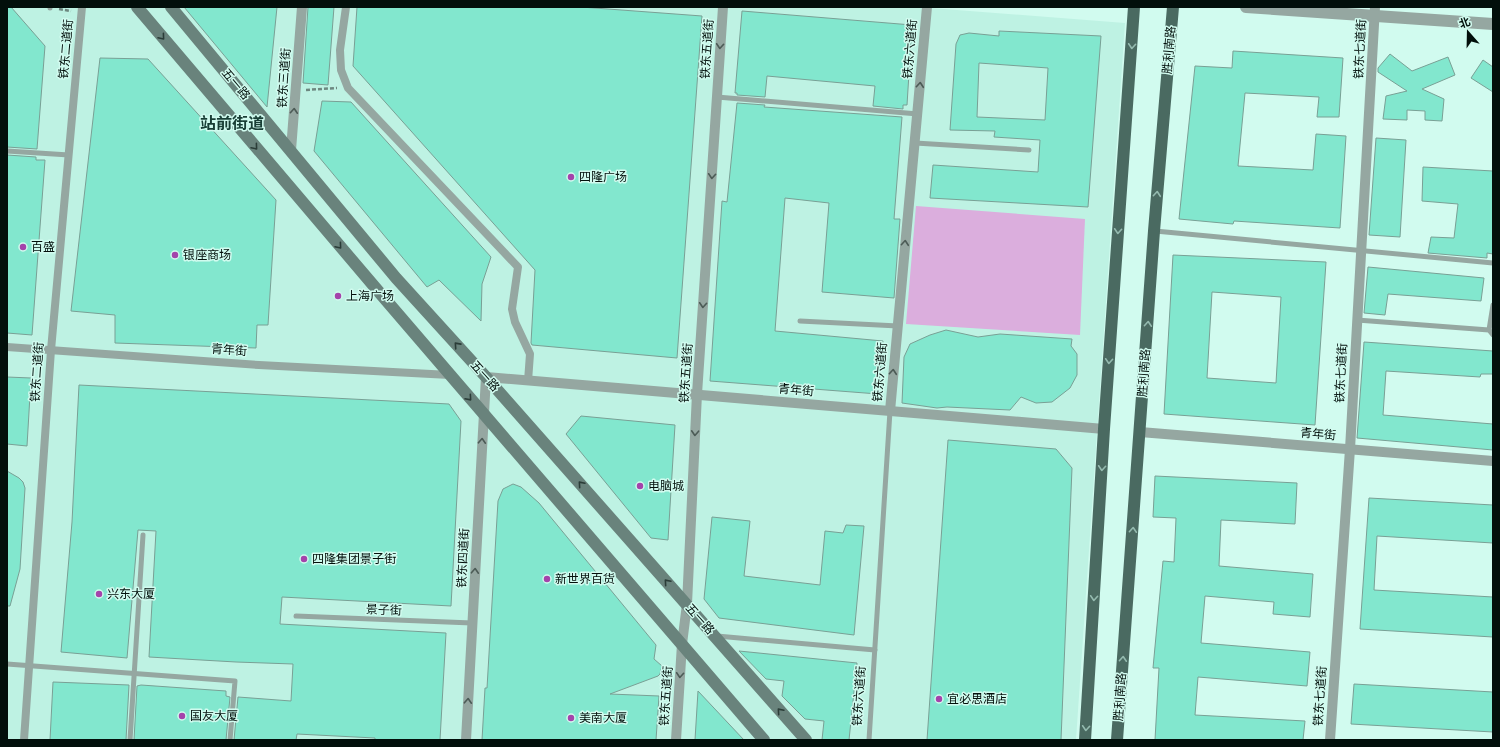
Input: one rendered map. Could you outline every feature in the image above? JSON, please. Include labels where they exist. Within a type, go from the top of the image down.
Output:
[{"type":"main road","points":[[137,7],[450,375],[764,740]]},
{"type":"main road","name":"五一路","points":[[171,7],[396,278],[486,377],[806,740]]},
{"type":"main road","points":[[1085,740],[1104,429],[1134,7]]},
{"type":"main road","name":"胜利南路","points":[[1117,740],[1154,231],[1173,7]]},
{"type":"street","name":"铁东三道街","points":[[291,150],[302,7]]},
{"type":"street","points":[[346,7],[341,70],[348,88],[518,267],[512,309],[515,322],[530,354],[528,381]]},
{"type":"street","name":"铁东五道街","points":[[676,740],[682,644],[687,604],[698,394],[723,7]]},
{"type":"street","name":"铁东六道街","points":[[890,411],[928,7]]},
{"type":"street","points":[[1246,7],[1375,11],[1493,24]]},
{"type":"street","name":"铁东二道街","points":[[24,740],[51,350],[82,10]]},
{"type":"street","name":"铁东七道街","points":[[1330,740],[1350,450],[1375,11]]},
{"type":"street","name":"青年街","points":[[7,347],[259,366],[450,375]]},
{"type":"street","name":"青年街","points":[[486,377],[1104,429]]},
{"type":"street","name":"铁东四道街","points":[[466,740],[486,377]]},
{"type":"street","name":"青年街","points":[[1140,432],[1493,461]]},
{"type":"lane","points":[[717,97],[918,114]]},
{"type":"lane","points":[[915,143],[1029,150]]},
{"type":"lane","points":[[7,151],[69,156]]},
{"type":"lane","points":[[1154,231],[1493,263]]},
{"type":"lane","points":[[1357,320],[1491,332],[1493,305]]},
{"type":"lane","points":[[800,321],[898,326]]},
{"type":"lane","name":"铁东六道街","points":[[869,740],[890,411]]},
{"type":"lane","points":[[130,740],[144,535]]},
{"type":"lane","name":"景子街","points":[[296,616],[472,623]]},
{"type":"lane","points":[[714,636],[875,650]]},
{"type":"lane","points":[[7,664],[235,681],[230,740]]},
{"type":"path","points":[[50,7],[82,10]]},
{"type":"path","points":[[296,90],[348,88]]},
{"type":"shaded area","points":[[7,7],[918,7],[1125,23],[1076,740],[7,740]]},
{"type":"shaded area","points":[[916,206],[1085,219],[1080,335],[906,324]]},
{"type":"building","points":[[7,7],[11,7],[45,46],[37,149],[7,147]]},
{"type":"building","points":[[184,7],[277,7],[267,107]]},
{"type":"building","points":[[308,7],[334,7],[328,85],[303,83]]},
{"type":"building","name":"四隆广场","points":[[357,7],[581,7],[702,16],[677,358],[532,345],[535,270],[353,66]]},
{"type":"building","points":[[742,11],[912,25],[907,105],[903,105],[903,109],[873,106],[875,86],[767,76],[765,97],[737,95],[737,93],[735,93]]},
{"type":"building","points":[[999,31],[1101,36],[1088,207],[930,198],[933,165],[1038,172],[1040,140],[994,137],[995,131],[950,130],[956,44],[960,35],[969,33],[999,36]],"holes":[[[979,63],[1048,68],[1045,120],[977,117]]]},
{"type":"building","points":[[1233,51],[1343,58],[1339,117],[1317,117],[1319,97],[1245,93],[1238,166],[1313,170],[1316,134],[1346,136],[1340,228],[1234,221],[1233,224],[1179,219],[1195,66],[1232,68]]},
{"type":"building","points":[[1390,54],[1412,71],[1448,57],[1455,75],[1422,89],[1444,99],[1442,121],[1425,120],[1425,111],[1407,110],[1407,120],[1383,119],[1386,96],[1407,91],[1378,72],[1378,68]]},
{"type":"building","name":"银座商场","points":[[100,58],[148,59],[276,200],[268,325],[257,325],[256,348],[115,343],[115,315],[71,311]]},
{"type":"building","points":[[1483,60],[1493,67],[1493,92],[1471,78]]},
{"type":"building","points":[[322,101],[351,102],[491,257],[482,284],[481,321],[439,280],[427,287],[314,151]]},
{"type":"building","points":[[737,103],[765,105],[764,107],[902,117],[894,219],[900,219],[894,298],[822,292],[829,203],[785,198],[775,331],[883,341],[878,394],[710,381],[722,201],[727,202]]},
{"type":"building","points":[[1376,138],[1406,140],[1400,237],[1369,235]]},
{"type":"building","name":"百盛","points":[[7,155],[36,157],[36,160],[45,160],[32,335],[7,333]]},
{"type":"building","points":[[1423,167],[1493,171],[1493,254],[1487,253],[1487,258],[1428,253],[1431,237],[1454,238],[1458,204],[1422,201]]},
{"type":"building","points":[[1173,255],[1326,262],[1315,425],[1164,414]],"holes":[[[1212,292],[1281,297],[1276,383],[1207,378]]]},
{"type":"building","points":[[1368,267],[1484,278],[1481,301],[1388,294],[1385,315],[1364,313]]},
{"type":"building","points":[[946,330],[978,337],[1000,334],[1072,339],[1071,346],[1077,354],[1077,375],[1070,388],[1052,402],[1036,403],[1021,397],[1010,410],[947,407],[937,408],[902,403],[904,357],[910,344]]},
{"type":"building","points":[[1364,342],[1493,351],[1493,374],[1481,374],[1480,377],[1386,371],[1383,415],[1493,424],[1493,450],[1357,438]]},
{"type":"building","points":[[7,377],[31,378],[27,446],[7,444]]},
{"type":"building","name":"四隆集团景子街","points":[[79,385],[449,404],[461,421],[451,606],[282,597],[280,624],[446,633],[440,740],[375,740],[375,738],[297,734],[296,740],[234,740],[238,697],[291,701],[293,664],[149,657],[156,531],[138,530],[127,658],[61,652],[72,522]]},
{"type":"building","name":"电脑城","points":[[581,416],[675,425],[668,540],[651,538],[566,434]]},
{"type":"building","points":[[948,440],[1056,449],[1072,468],[1061,740],[927,740]]},
{"type":"building","points":[[7,471],[19,478],[23,482],[25,488],[20,569],[10,606],[7,606]]},
{"type":"building","points":[[1155,476],[1297,483],[1295,524],[1221,520],[1219,566],[1313,574],[1310,617],[1273,614],[1274,602],[1205,596],[1201,643],[1310,652],[1307,686],[1198,677],[1195,715],[1305,721],[1303,740],[1155,740],[1159,668],[1153,668],[1163,561],[1174,562],[1176,518],[1153,517]]},
{"type":"building","name":"新世界百货","points":[[513,484],[521,487],[539,503],[656,645],[654,659],[662,666],[660,674],[610,694],[659,696],[656,740],[482,740],[485,688],[487,688],[498,501],[503,489]]},
{"type":"building","points":[[1369,498],[1493,505],[1493,543],[1377,536],[1374,590],[1493,597],[1493,637],[1360,629]]},
{"type":"building","points":[[712,517],[750,521],[744,576],[820,585],[825,531],[843,533],[846,525],[864,526],[854,635],[719,618],[704,599]]},
{"type":"building","points":[[739,651],[857,663],[849,740],[822,740],[824,721],[805,719],[782,696],[784,681],[766,679]]},
{"type":"building","points":[[53,682],[129,685],[126,740],[50,740]]},
{"type":"building","points":[[1354,684],[1493,692],[1493,732],[1351,724]]},
{"type":"building","name":"国友大厦","points":[[141,685],[226,691],[226,696],[230,697],[226,740],[134,740],[137,686]]},
{"type":"building","points":[[698,691],[744,740],[695,740]]},
{"type":"place","name":"四隆广场","points":[[571,177]]},
{"type":"place","name":"百盛","points":[[23,247]]},
{"type":"place","name":"银座商场","points":[[175,255]]},
{"type":"place","name":"上海广场","points":[[338,296]]},
{"type":"place","name":"电脑城","points":[[640,486]]},
{"type":"place","name":"四隆集团景子街","points":[[304,559]]},
{"type":"place","name":"新世界百货","points":[[547,579]]},
{"type":"place","name":"兴东大厦","points":[[99,594]]},
{"type":"place","name":"宜必思酒店","points":[[939,699]]},
{"type":"place","name":"国友大厦","points":[[182,716]]},
{"type":"place","name":"美南大厦","points":[[571,718]]},
{"type":"district","name":"站前街道","points":[[232,123]]}]
